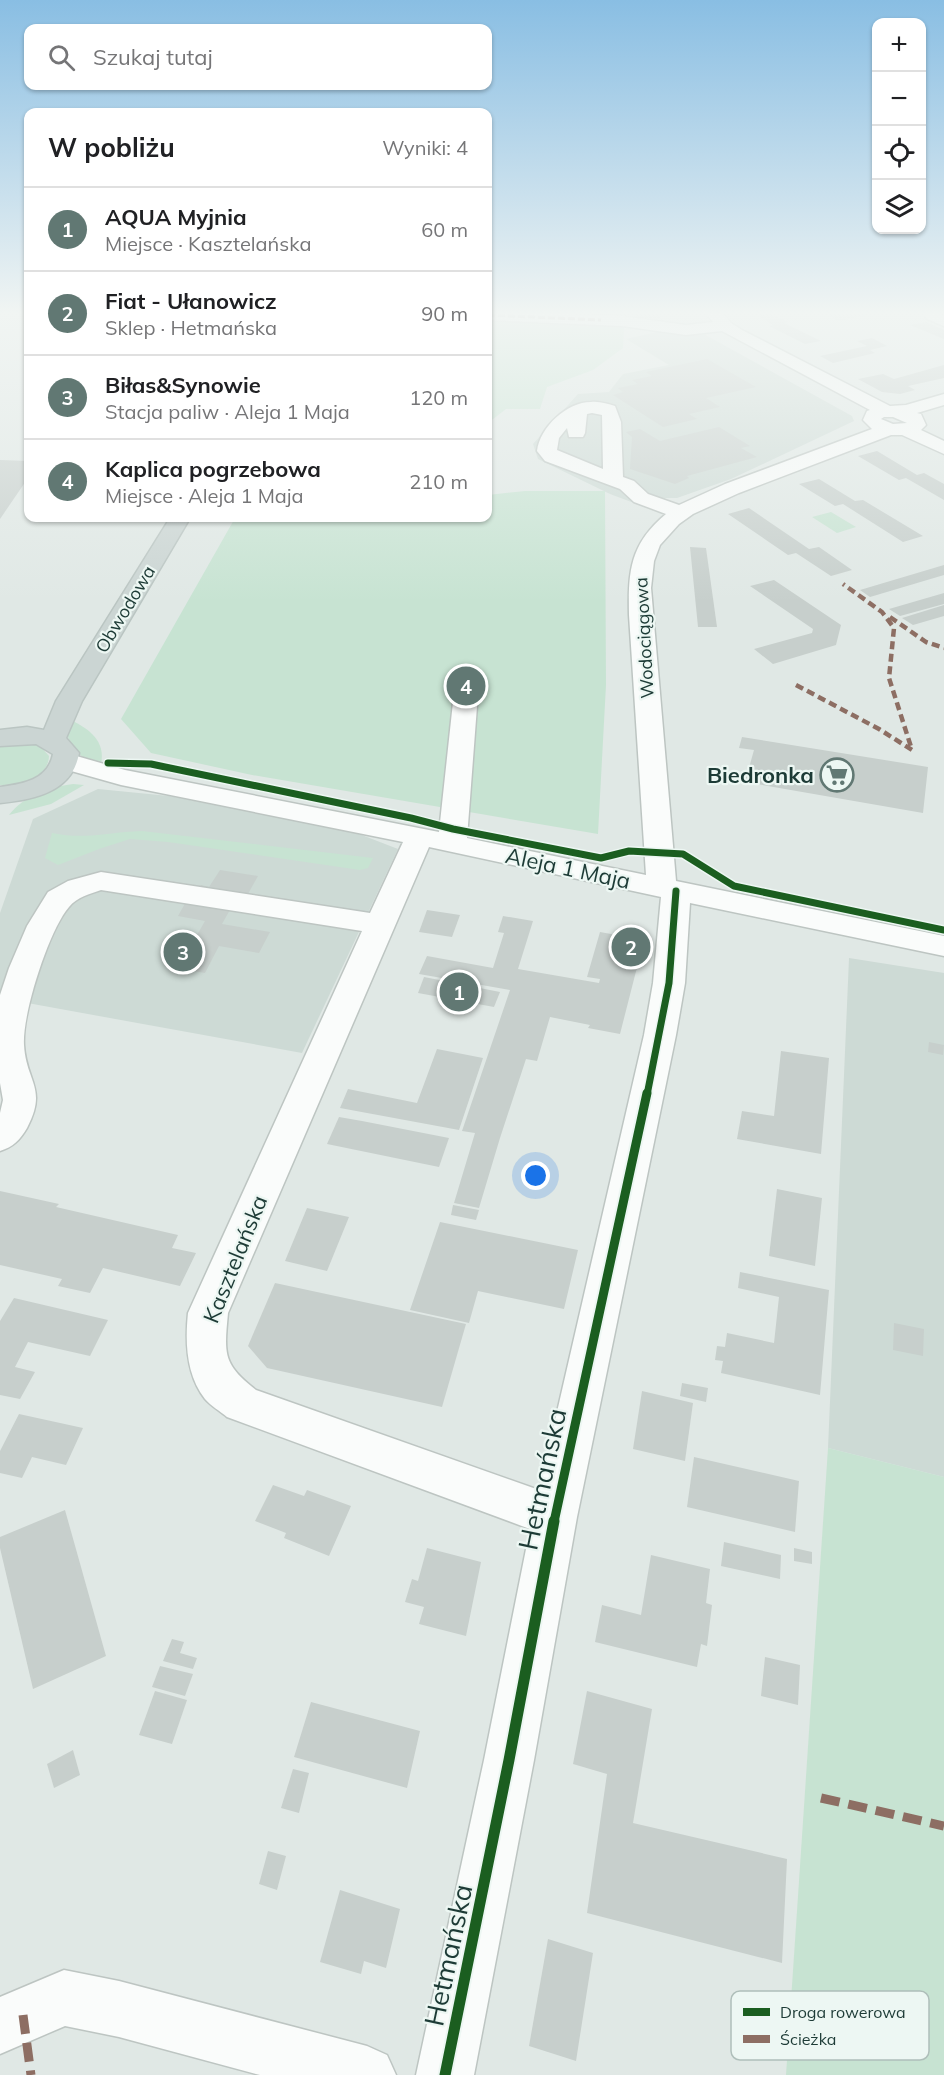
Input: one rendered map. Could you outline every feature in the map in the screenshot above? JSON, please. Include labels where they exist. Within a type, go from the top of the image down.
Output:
[{"type":"main road","name":"Obwodowa","points":[[58,759],[69,701],[178,522]]},
{"type":"main road","name":"Obwodowa","points":[[12,737],[69,701]]},
{"type":"main road","points":[[0,816],[8,794],[38,788],[58,759],[12,737]]},
{"type":"street","points":[[586,408],[578,411],[554,430],[547,444],[547,451],[552,457],[627,484],[641,498],[682,513]]},
{"type":"street","points":[[604,408],[613,416],[611,454],[613,479]]},
{"type":"street","points":[[873,408],[944,448]]},
{"type":"street","name":"Wodociągowa","points":[[669,889],[641,615],[640,570],[649,545],[658,533],[682,513],[710,498],[848,442],[923,408]]},
{"type":"street","name":"Wodociągowa","points":[[895,420],[938,408]]},
{"type":"street","points":[[573,465],[578,411]]},
{"type":"street","points":[[895,420],[944,442]]},
{"type":"street","name":"Kasztelańska","points":[[466,693],[435,840],[380,924],[208,1313],[204,1338],[209,1364],[220,1385],[242,1404],[555,1517]]},
{"type":"street","name":"Aleja 1 Maja","points":[[58,759],[121,777],[944,946]]},
{"type":"street","points":[[0,1137],[12,1124],[21,1103],[18,1081],[7,1046],[13,1004],[49,912],[60,897],[101,881],[380,924]]},
{"type":"street","name":"Hetmańska","points":[[445,2075],[510,1760],[555,1517],[660,1035],[669,983],[669,889]]},
{"type":"street","points":[[0,2026],[64,1998],[119,2009],[368,2075]]},
{"type":"shaded area","points":[[566,408],[837,408],[852,416],[854,421],[731,479],[677,498],[665,498],[650,509],[610,494],[538,459],[533,444]]},
{"type":"shaded area","points":[[98,789],[169,796],[354,832],[398,849],[302,1053],[0,998],[0,913],[33,819]]},
{"type":"shaded area","points":[[849,958],[944,973],[944,1477],[828,1448]]},
{"type":"green space","points":[[492,408],[540,408],[540,409],[506,409],[492,420]]},
{"type":"green space","points":[[525,491],[605,491],[606,685],[598,834],[252,775],[151,753],[121,719],[233,522],[492,522],[492,495]]},
{"type":"green space","points":[[831,512],[856,527],[837,533],[812,517]]},
{"type":"green space","points":[[71,720],[84,727],[95,737],[101,749],[101,764],[84,758],[73,746],[67,735]]},
{"type":"green space","points":[[30,743],[40,746],[49,756],[44,770],[24,782],[0,785],[0,746]]},
{"type":"green space","points":[[84,785],[51,804],[9,815],[15,808],[37,794],[55,787]]},
{"type":"green space","points":[[142,831],[373,858],[368,868],[360,870],[168,842],[130,839],[58,865],[45,858],[52,833],[86,836]]},
{"type":"green space","points":[[828,1448],[944,1477],[944,2075],[786,2075],[787,2060],[929,2060],[929,1991],[792,1991]]},
{"type":"building","points":[[633,408],[716,408],[689,414],[697,419],[663,427]]},
{"type":"building","points":[[719,427],[750,446],[741,448],[757,457],[687,476],[689,478],[675,484],[630,469],[632,437],[626,432],[640,429],[660,441]]},
{"type":"building","points":[[877,451],[917,475],[924,473],[944,484],[944,500],[906,478],[899,480],[858,456]]},
{"type":"building","points":[[0,460],[24,461],[24,484],[0,519]]},
{"type":"building","points":[[819,479],[855,501],[863,500],[923,536],[903,542],[843,504],[835,506],[799,484]]},
{"type":"building","points":[[749,508],[809,549],[819,547],[852,570],[831,576],[796,553],[788,555],[728,514]]},
{"type":"building","points":[[690,547],[706,548],[717,627],[698,627]]},
{"type":"building","points":[[944,565],[944,575],[870,597],[860,590]]},
{"type":"building","points":[[774,580],[841,625],[836,645],[773,664],[754,649],[812,633],[813,629],[750,586]]},
{"type":"building","points":[[944,593],[944,604],[900,616],[889,609]]},
{"type":"building","points":[[944,605],[944,616],[913,625],[902,618]]},
{"type":"building","points":[[455,678],[477,678],[477,694],[455,693]]},
{"type":"building","name":"Biedronka","points":[[742,737],[928,767],[923,813],[745,782],[754,750],[739,748]]},
{"type":"building","points":[[220,870],[258,876],[248,894],[240,892],[222,924],[270,932],[259,953],[219,946],[205,973],[166,966],[181,940],[193,942],[205,921],[178,916],[187,900],[192,901],[201,885],[209,887]]},
{"type":"building","points":[[427,910],[460,915],[452,937],[419,932]]},
{"type":"building","points":[[503,916],[533,921],[518,969],[599,983],[600,979],[587,977],[600,932],[644,940],[620,1034],[550,1017],[537,1061],[526,1059],[479,1208],[454,1203],[475,1133],[462,1131],[510,990],[419,974],[427,956],[493,968],[504,933],[498,932]]},
{"type":"building","points":[[424,977],[500,992],[494,1007],[418,993]]},
{"type":"building","points":[[929,1042],[944,1045],[943,1055],[928,1052]]},
{"type":"building","points":[[437,1049],[483,1058],[459,1130],[340,1108],[348,1089],[417,1103]]},
{"type":"building","points":[[781,1051],[829,1058],[821,1154],[737,1139],[742,1111],[774,1116]]},
{"type":"building","points":[[339,1117],[449,1138],[439,1167],[327,1144]]},
{"type":"building","points":[[777,1189],[822,1198],[815,1266],[769,1256]]},
{"type":"building","points":[[0,1191],[59,1204],[56,1207],[178,1235],[172,1248],[196,1253],[180,1286],[103,1268],[90,1293],[58,1286],[62,1279],[0,1265]]},
{"type":"building","points":[[453,1205],[479,1210],[476,1220],[451,1215]]},
{"type":"building","points":[[307,1208],[349,1217],[327,1271],[285,1261]]},
{"type":"building","points":[[440,1222],[578,1250],[564,1309],[478,1291],[469,1323],[410,1310]]},
{"type":"building","points":[[740,1272],[829,1290],[820,1395],[721,1373],[723,1361],[715,1360],[717,1346],[725,1347],[727,1333],[774,1343],[779,1297],[738,1288]]},
{"type":"building","points":[[275,1283],[466,1324],[442,1407],[267,1368],[248,1346]]},
{"type":"building","points":[[14,1298],[108,1320],[90,1356],[28,1342],[15,1367],[35,1372],[20,1399],[0,1395],[0,1321]]},
{"type":"building","points":[[894,1323],[924,1329],[923,1356],[893,1350]]},
{"type":"building","points":[[682,1383],[708,1388],[706,1402],[680,1396]]},
{"type":"building","points":[[642,1391],[693,1403],[685,1461],[633,1449]]},
{"type":"building","points":[[19,1414],[83,1428],[66,1465],[32,1457],[22,1478],[0,1473],[0,1451]]},
{"type":"building","points":[[694,1457],[799,1481],[795,1532],[687,1507]]},
{"type":"building","points":[[273,1485],[304,1496],[307,1490],[351,1506],[329,1556],[284,1538],[286,1533],[255,1521]]},
{"type":"building","points":[[65,1510],[106,1656],[33,1689],[0,1548],[0,1537]]},
{"type":"building","points":[[724,1542],[781,1555],[780,1579],[721,1566]]},
{"type":"building","points":[[427,1548],[481,1562],[466,1636],[419,1624],[424,1607],[405,1602],[412,1579],[418,1581]]},
{"type":"building","points":[[794,1548],[812,1552],[812,1564],[794,1561]]},
{"type":"building","points":[[651,1555],[710,1569],[706,1603],[712,1605],[707,1646],[701,1644],[697,1667],[595,1642],[602,1605],[641,1615]]},
{"type":"building","points":[[172,1639],[184,1642],[180,1653],[197,1658],[193,1669],[163,1661]]},
{"type":"building","points":[[765,1657],[800,1665],[798,1705],[761,1696]]},
{"type":"building","points":[[160,1666],[193,1674],[185,1696],[152,1687]]},
{"type":"building","points":[[155,1691],[187,1700],[172,1744],[139,1735]]},
{"type":"building","points":[[587,1691],[652,1709],[633,1823],[787,1859],[782,1963],[587,1913],[607,1774],[573,1764]]},
{"type":"building","points":[[311,1702],[420,1731],[407,1788],[294,1757]]},
{"type":"building","points":[[73,1750],[80,1775],[54,1788],[47,1764]]},
{"type":"building","points":[[293,1769],[309,1773],[299,1813],[281,1808]]},
{"type":"building","points":[[268,1851],[286,1856],[277,1890],[259,1884]]},
{"type":"building","points":[[340,1890],[400,1909],[386,1968],[364,1961],[361,1974],[320,1962]]},
{"type":"building","points":[[548,1939],[593,1953],[576,2061],[529,2046]]},
{"type":"marked path","points":[[796,685],[879,729],[912,750],[889,678],[894,628],[882,612],[843,584]]},
{"type":"marked path","points":[[890,617],[926,642],[944,648]]},
{"type":"marked path","points":[[821,1798],[944,1826]]},
{"type":"marked path","points":[[23,2015],[31,2075]]},
{"type":"cycle path","points":[[108,763],[151,764],[411,818],[453,829],[601,858],[629,851],[683,854],[734,886],[944,930]]},
{"type":"cycle path","points":[[445,2075],[509,1760],[555,1517],[660,1035],[669,983],[676,891]]},
{"type":"place","name":"Kaplica pogrzebowa","points":[[466,686]]},
{"type":"place","name":"Biedronka","points":[[837,775]]},
{"type":"place","name":"Fiat - Ułanowicz","points":[[631,947]]},
{"type":"place","name":"Biłas&Synowie","points":[[183,952]]},
{"type":"place","name":"AQUA Myjnia","points":[[459,992]]}]
